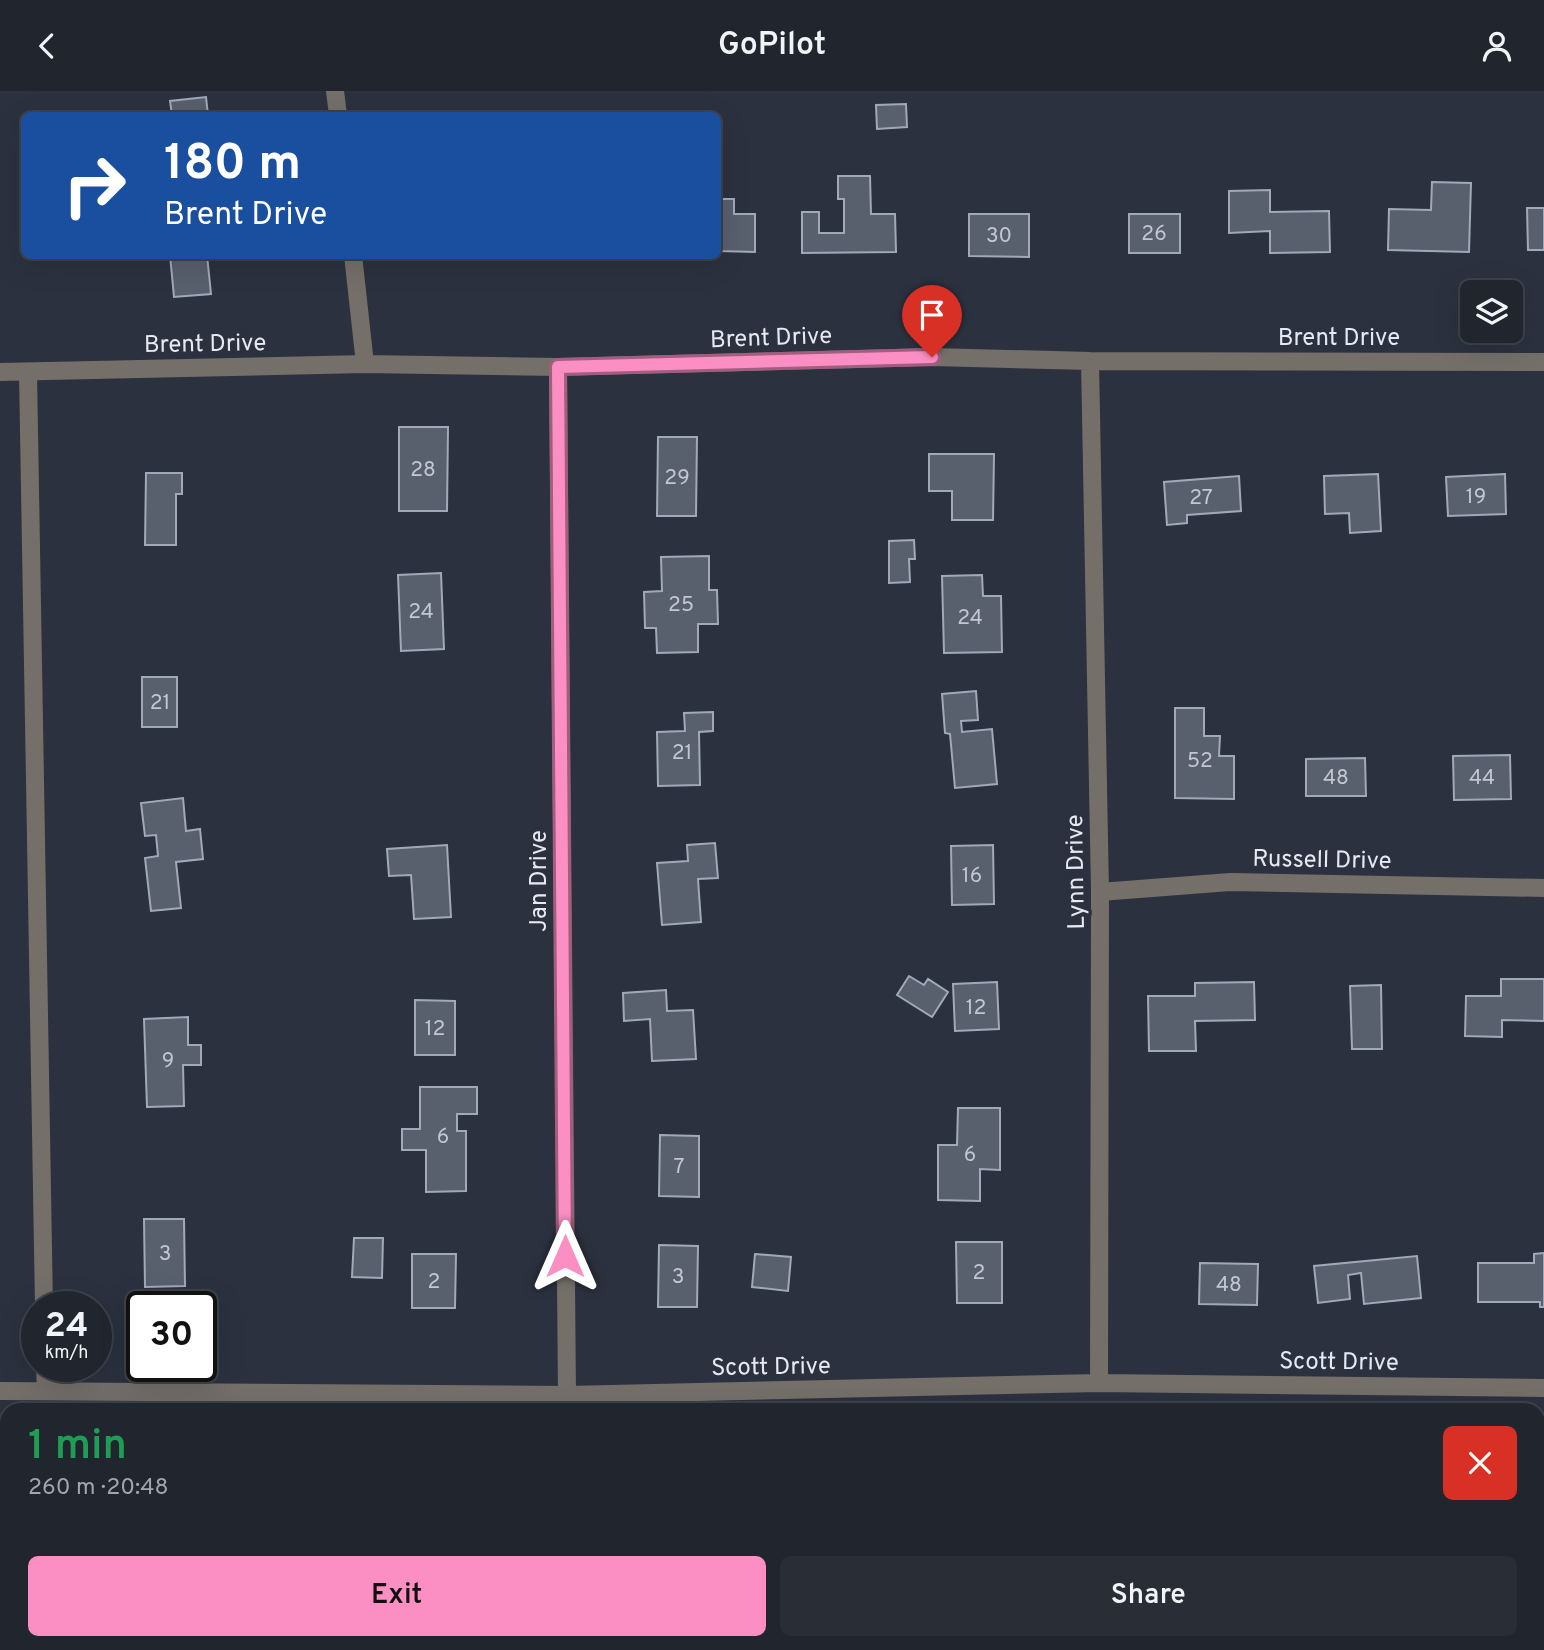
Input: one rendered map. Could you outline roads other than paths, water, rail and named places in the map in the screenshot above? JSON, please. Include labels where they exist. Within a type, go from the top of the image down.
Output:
[{"type":"street","points":[[335,91],[338,112]]},
{"type":"street","points":[[353,259],[365,364]]},
{"type":"street","name":"Brent Drive","points":[[0,372],[365,364],[558,367],[932,357],[1090,361],[1544,362]]},
{"type":"street","name":"Lynn Drive","points":[[1090,361],[1100,893],[1099,1383]]},
{"type":"street","name":"Jan Drive","points":[[558,367],[566,1395]]},
{"type":"street","points":[[28,372],[44,1291]]},
{"type":"street","name":"Russell Drive","points":[[1100,893],[1230,882],[1544,888]]},
{"type":"street","points":[[46,1382],[46,1390]]},
{"type":"street","name":"Scott Drive","points":[[0,1391],[566,1395],[1099,1383],[1544,1388]]}]
